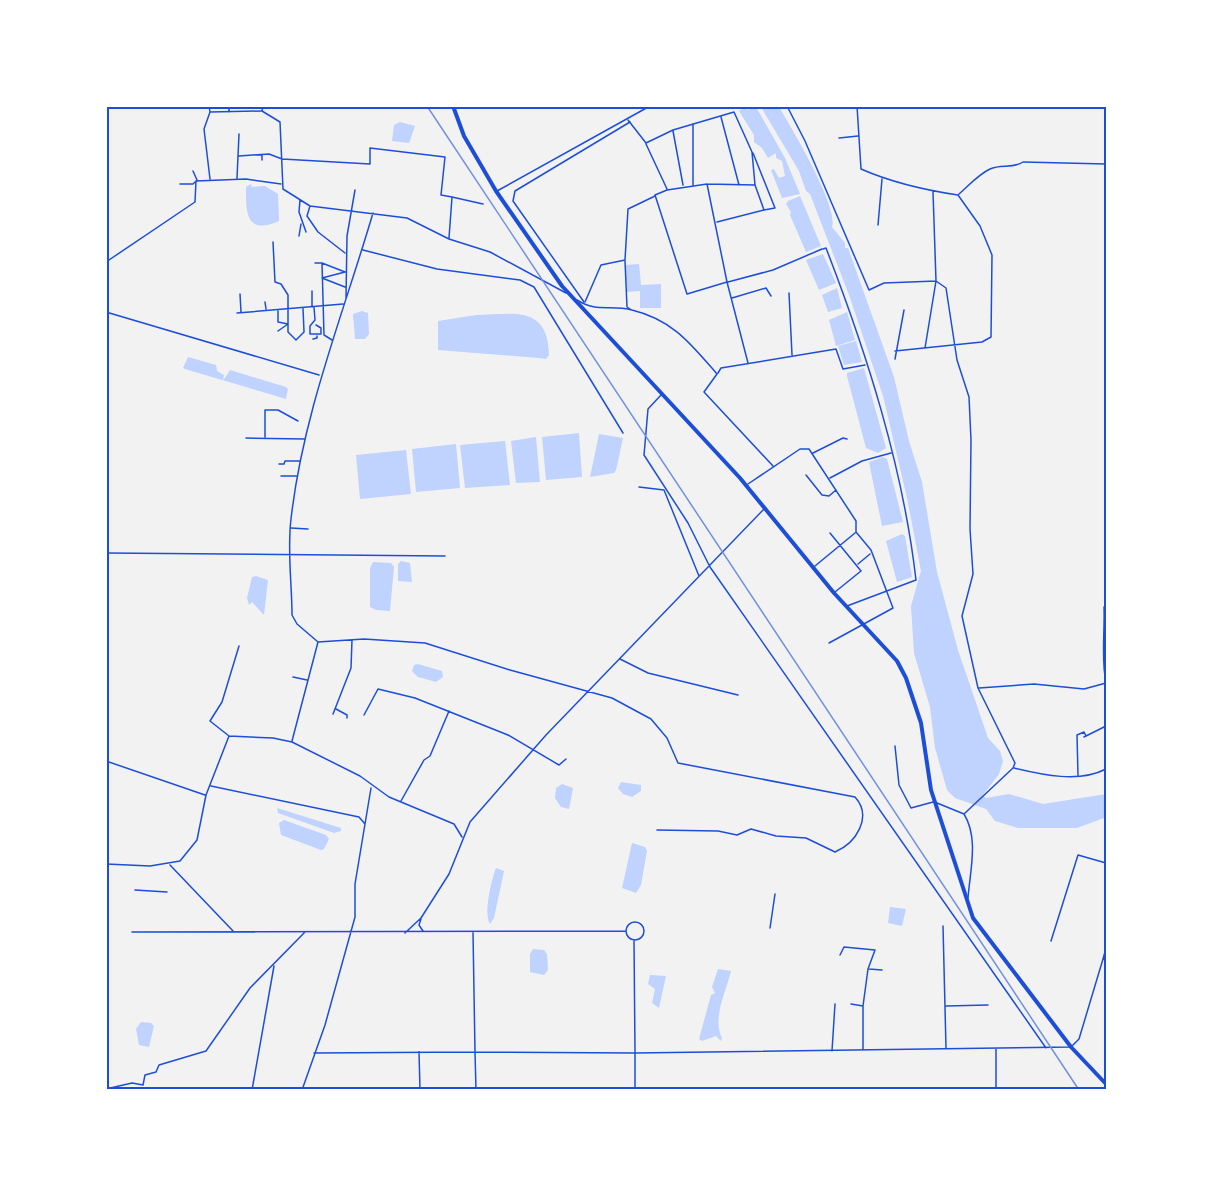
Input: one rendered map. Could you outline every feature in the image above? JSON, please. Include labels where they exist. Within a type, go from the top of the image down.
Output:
[{"type":"highway","points":[[453,106],[468,144],[496,191],[568,294],[662,392],[746,485],[862,626],[897,661],[906,678],[921,723],[934,802],[968,905],[977,924],[1071,1047],[1107,1084]]},
{"type":"street","points":[[209,106],[210,112],[204,129],[210,180]]},
{"type":"street","points":[[229,106],[229,112]]},
{"type":"street","points":[[262,111],[263,106]]},
{"type":"street","points":[[496,191],[650,106]]},
{"type":"street","points":[[787,106],[805,141],[869,290],[884,283],[936,281],[946,288],[954,344],[969,397],[970,529],[974,574],[962,616],[978,688],[1014,760],[1013,768],[964,814]]},
{"type":"street","points":[[857,106],[861,169],[882,178],[933,192],[958,195],[990,169],[1003,165],[1016,166],[1023,162],[1107,164]]},
{"type":"street","points":[[210,112],[262,111],[280,122],[281,184],[283,189],[310,206],[407,218],[449,239],[490,252],[590,308],[631,309]]},
{"type":"street","points":[[646,143],[673,130],[734,112],[775,208],[716,222]]},
{"type":"street","points":[[720,116],[739,185]]},
{"type":"street","points":[[628,120],[646,143],[667,190]]},
{"type":"street","points":[[625,260],[601,265],[584,302],[513,201],[515,191],[630,123]]},
{"type":"street","points":[[693,124],[693,186]]},
{"type":"street","points":[[673,130],[683,187]]},
{"type":"street","points":[[237,179],[239,135]]},
{"type":"street","points":[[838,138],[859,136]]},
{"type":"street","points":[[269,148],[269,154]]},
{"type":"street","points":[[239,156],[269,154],[282,159],[370,164],[370,148],[445,157],[441,195],[483,204]]},
{"type":"street","points":[[752,152],[755,185],[764,210]]},
{"type":"street","points":[[262,154],[262,160]]},
{"type":"street","points":[[106,262],[195,202],[194,171]]},
{"type":"street","points":[[878,225],[882,178]]},
{"type":"street","points":[[180,184],[237,179],[281,184]]},
{"type":"street","points":[[717,374],[684,335],[658,320],[627,307],[625,260],[628,209],[667,190],[707,184],[755,185]]},
{"type":"street","points":[[707,184],[727,282],[748,364]]},
{"type":"street","points":[[346,299],[346,253],[355,190]]},
{"type":"street","points":[[925,348],[936,281],[933,192]]},
{"type":"street","points":[[656,195],[687,294],[773,270],[826,248],[867,364],[904,507],[916,580],[846,607]]},
{"type":"street","points":[[895,351],[982,342],[991,337],[992,255],[980,226],[958,195]]},
{"type":"street","points":[[449,239],[452,197]]},
{"type":"street","points":[[300,199],[299,212],[306,232]]},
{"type":"street","points":[[304,220],[310,206]]},
{"type":"street","points":[[373,213],[320,375],[305,440],[290,528],[292,615],[297,624],[318,642],[352,639],[425,643],[612,698],[651,719],[667,738],[678,763],[855,797],[862,805],[862,822],[855,840],[835,852],[806,838],[776,836],[751,829],[737,835],[718,831],[657,830]]},
{"type":"street","points":[[307,216],[318,232],[346,253]]},
{"type":"street","points":[[299,236],[301,224]]},
{"type":"street","points":[[273,242],[275,282],[281,284],[288,295],[288,332],[296,339],[303,334],[317,335]]},
{"type":"street","points":[[363,249],[437,269],[520,280],[534,287],[623,433]]},
{"type":"street","points":[[315,263],[322,263],[345,272]]},
{"type":"street","points":[[322,263],[324,335],[333,340]]},
{"type":"street","points":[[322,278],[345,272]]},
{"type":"street","points":[[322,278],[346,287]]},
{"type":"street","points":[[731,298],[766,288],[771,296]]},
{"type":"street","points":[[310,334],[310,326],[315,320],[312,291]]},
{"type":"street","points":[[789,293],[792,356]]},
{"type":"street","points":[[240,294],[242,313]]},
{"type":"street","points":[[265,302],[266,310]]},
{"type":"street","points":[[237,313],[344,304]]},
{"type":"street","points":[[303,308],[303,334]]},
{"type":"street","points":[[278,310],[278,322],[288,324]]},
{"type":"street","points":[[895,359],[904,310]]},
{"type":"street","points":[[106,312],[320,375]]},
{"type":"street","points":[[278,331],[288,324]]},
{"type":"street","points":[[313,339],[321,334],[321,328],[316,326]]},
{"type":"street","points":[[773,466],[704,392],[721,368],[836,349],[843,369],[867,364]]},
{"type":"street","points":[[662,392],[648,409],[644,455],[688,523],[710,567],[1046,1048]]},
{"type":"street","points":[[265,437],[266,410],[278,410],[298,421]]},
{"type":"street","points":[[246,438],[305,440]]},
{"type":"street","points":[[812,453],[843,438],[848,439]]},
{"type":"street","points":[[746,485],[800,449],[809,449],[856,521],[856,532],[871,553],[893,608],[829,643]]},
{"type":"street","points":[[829,478],[862,460],[891,453]]},
{"type":"street","points":[[279,464],[284,464],[285,461],[301,461]]},
{"type":"street","points":[[806,475],[822,495],[829,495],[837,490]]},
{"type":"street","points":[[281,476],[298,476]]},
{"type":"street","points":[[639,488],[664,490],[700,576]]},
{"type":"street","points":[[405,933],[421,918],[448,874],[470,822],[586,692],[764,509]]},
{"type":"street","points":[[290,528],[308,529]]},
{"type":"street","points":[[813,568],[856,532]]},
{"type":"street","points":[[830,533],[861,571],[834,593]]},
{"type":"street","points":[[106,553],[445,556]]},
{"type":"street","points":[[857,565],[871,553]]},
{"type":"street","points":[[978,688],[1034,684],[1084,689],[1106,683],[1102,667],[1105,657],[1104,607]]},
{"type":"street","points":[[333,714],[351,668],[352,639]]},
{"type":"street","points":[[292,742],[318,642]]},
{"type":"street","points":[[239,646],[222,702],[210,721],[229,736],[250,736],[292,742],[338,764],[401,802],[454,824],[462,838]]},
{"type":"street","points":[[620,659],[648,673],[738,695]]},
{"type":"street","points":[[293,677],[308,680]]},
{"type":"street","points":[[364,715],[378,689],[415,698],[508,735],[559,765],[566,759]]},
{"type":"street","points":[[335,709],[347,715],[347,718]]},
{"type":"street","points":[[401,802],[424,760],[430,756],[449,711]]},
{"type":"street","points":[[1078,776],[1077,735],[1084,732],[1085,736],[1107,726]]},
{"type":"street","points":[[106,864],[170,864],[180,861],[197,840],[206,795],[229,736]]},
{"type":"street","points":[[895,746],[899,785],[911,808],[934,802],[964,814],[970,827],[972,843],[968,905]]},
{"type":"street","points":[[106,761],[206,795]]},
{"type":"street","points":[[1013,768],[1043,775],[1078,776],[1095,775],[1107,769]]},
{"type":"street","points":[[210,786],[359,817],[365,824]]},
{"type":"street","points":[[302,1089],[325,1025],[355,917],[356,884],[371,786]]},
{"type":"street","points":[[1051,941],[1078,855],[1107,863]]},
{"type":"street","points":[[170,864],[174,871],[235,932]]},
{"type":"street","points":[[135,890],[167,892]]},
{"type":"street","points":[[770,928],[775,894]]},
{"type":"street","points":[[421,918],[419,925],[424,932]]},
{"type":"street","points":[[631,923],[641,925],[643,935],[634,940],[628,938],[626,931],[631,923]]},
{"type":"street","points":[[943,926],[946,1050]]},
{"type":"street","points":[[473,931],[476,1089]]},
{"type":"street","points":[[132,932],[626,931]]},
{"type":"street","points":[[252,1089],[274,966],[277,959],[305,932]]},
{"type":"street","points":[[634,940],[635,1089]]},
{"type":"street","points":[[840,955],[844,947],[874,950],[868,969],[863,1006],[863,1051]]},
{"type":"street","points":[[314,1053],[832,1052],[1071,1047],[1079,1039],[1107,948]]},
{"type":"street","points":[[143,1085],[145,1076],[156,1072],[159,1065],[206,1051],[250,988],[274,966]]},
{"type":"street","points":[[868,969],[882,970]]},
{"type":"street","points":[[832,1052],[835,1004]]},
{"type":"street","points":[[851,1004],[863,1006]]},
{"type":"street","points":[[945,1006],[988,1005]]},
{"type":"street","points":[[996,1048],[996,1089]]},
{"type":"street","points":[[418,1052],[420,1089]]},
{"type":"street","points":[[106,1089],[132,1083],[143,1085],[146,1089]]},
{"type":"water","points":[[745,107],[747,110],[756,107],[785,158],[800,194],[782,198],[771,170],[774,169],[779,178],[785,176],[782,161],[776,158],[776,153],[768,158],[762,148],[754,142],[754,135],[739,111]]},
{"type":"water","points":[[761,107],[779,107],[813,167],[828,203],[832,227],[845,243],[845,248],[848,248],[894,377],[909,441],[922,482],[937,572],[958,650],[988,738],[1000,751],[1003,761],[999,774],[983,795],[986,798],[1009,794],[1043,804],[1106,794],[1104,818],[1077,828],[1018,828],[995,821],[986,809],[955,798],[947,790],[935,748],[930,707],[914,653],[911,606],[921,571],[907,498],[883,396],[849,295],[810,194],[806,191],[799,171]]},
{"type":"water","points":[[400,122],[415,126],[409,143],[392,141],[394,125]]},
{"type":"water","points":[[251,184],[252,187],[265,186],[278,194],[279,221],[260,225],[250,219],[246,205],[246,187]]},
{"type":"water","points":[[800,196],[821,246],[806,252],[786,204]]},
{"type":"water","points":[[823,254],[836,283],[819,290],[806,260]]},
{"type":"water","points":[[639,264],[641,285],[661,284],[661,308],[640,308],[640,291],[627,292],[625,265]]},
{"type":"water","points":[[837,288],[842,308],[828,312],[822,295]]},
{"type":"water","points":[[362,311],[368,313],[369,334],[365,339],[355,339],[353,314]]},
{"type":"water","points":[[847,312],[855,340],[836,346],[829,320]]},
{"type":"water","points":[[516,314],[535,320],[543,328],[549,355],[546,359],[438,350],[438,321],[476,315]]},
{"type":"water","points":[[856,341],[862,362],[844,365],[838,346]]},
{"type":"water","points":[[188,357],[216,365],[217,371],[224,375],[223,380],[183,368]]},
{"type":"water","points":[[864,368],[886,448],[878,453],[866,448],[847,376],[847,373]]},
{"type":"water","points":[[230,370],[286,387],[288,389],[286,399],[223,380]]},
{"type":"water","points":[[579,433],[582,477],[546,480],[542,437]]},
{"type":"water","points":[[599,434],[623,438],[614,473],[590,477]]},
{"type":"water","points":[[536,437],[540,482],[516,483],[511,441]]},
{"type":"water","points":[[505,441],[510,485],[465,488],[460,445]]},
{"type":"water","points":[[456,444],[460,488],[416,492],[412,449]]},
{"type":"water","points":[[406,450],[411,494],[360,499],[356,455]]},
{"type":"water","points":[[883,457],[887,459],[903,522],[882,526],[869,462]]},
{"type":"water","points":[[902,534],[905,536],[912,577],[897,582],[886,541]]},
{"type":"water","points":[[401,561],[410,563],[412,582],[398,581],[398,564]]},
{"type":"water","points":[[373,562],[391,563],[394,567],[390,611],[370,607],[370,568]]},
{"type":"water","points":[[252,577],[268,580],[264,615],[252,602],[249,605],[247,598]]},
{"type":"water","points":[[418,664],[442,671],[443,677],[436,682],[418,677],[412,671],[414,665]]},
{"type":"water","points":[[621,782],[641,785],[641,791],[632,797],[623,794],[618,788]]},
{"type":"water","points":[[562,784],[573,788],[569,809],[561,807],[555,798],[556,788]]},
{"type":"water","points":[[277,808],[341,828],[341,831],[334,833],[278,813]]},
{"type":"water","points":[[284,820],[326,835],[329,839],[324,849],[321,850],[281,835],[279,823]]},
{"type":"water","points":[[632,843],[645,847],[647,851],[641,885],[636,893],[622,888]]},
{"type":"water","points":[[496,868],[504,871],[494,918],[490,924],[487,912],[490,887]]},
{"type":"water","points":[[890,907],[906,909],[902,926],[888,923]]},
{"type":"water","points":[[533,949],[544,950],[547,954],[548,970],[544,975],[530,972],[530,954]]},
{"type":"water","points":[[718,969],[731,971],[719,1014],[719,1030],[722,1038],[721,1041],[716,1036],[702,1041],[699,1039],[711,995],[715,993],[712,987]]},
{"type":"water","points":[[650,975],[666,976],[659,1008],[652,1003],[655,989],[648,984]]},
{"type":"water","points":[[141,1022],[151,1023],[154,1026],[149,1047],[139,1045],[136,1029]]},
{"type":"railway","points":[[427,106],[1079,1090]]}]
